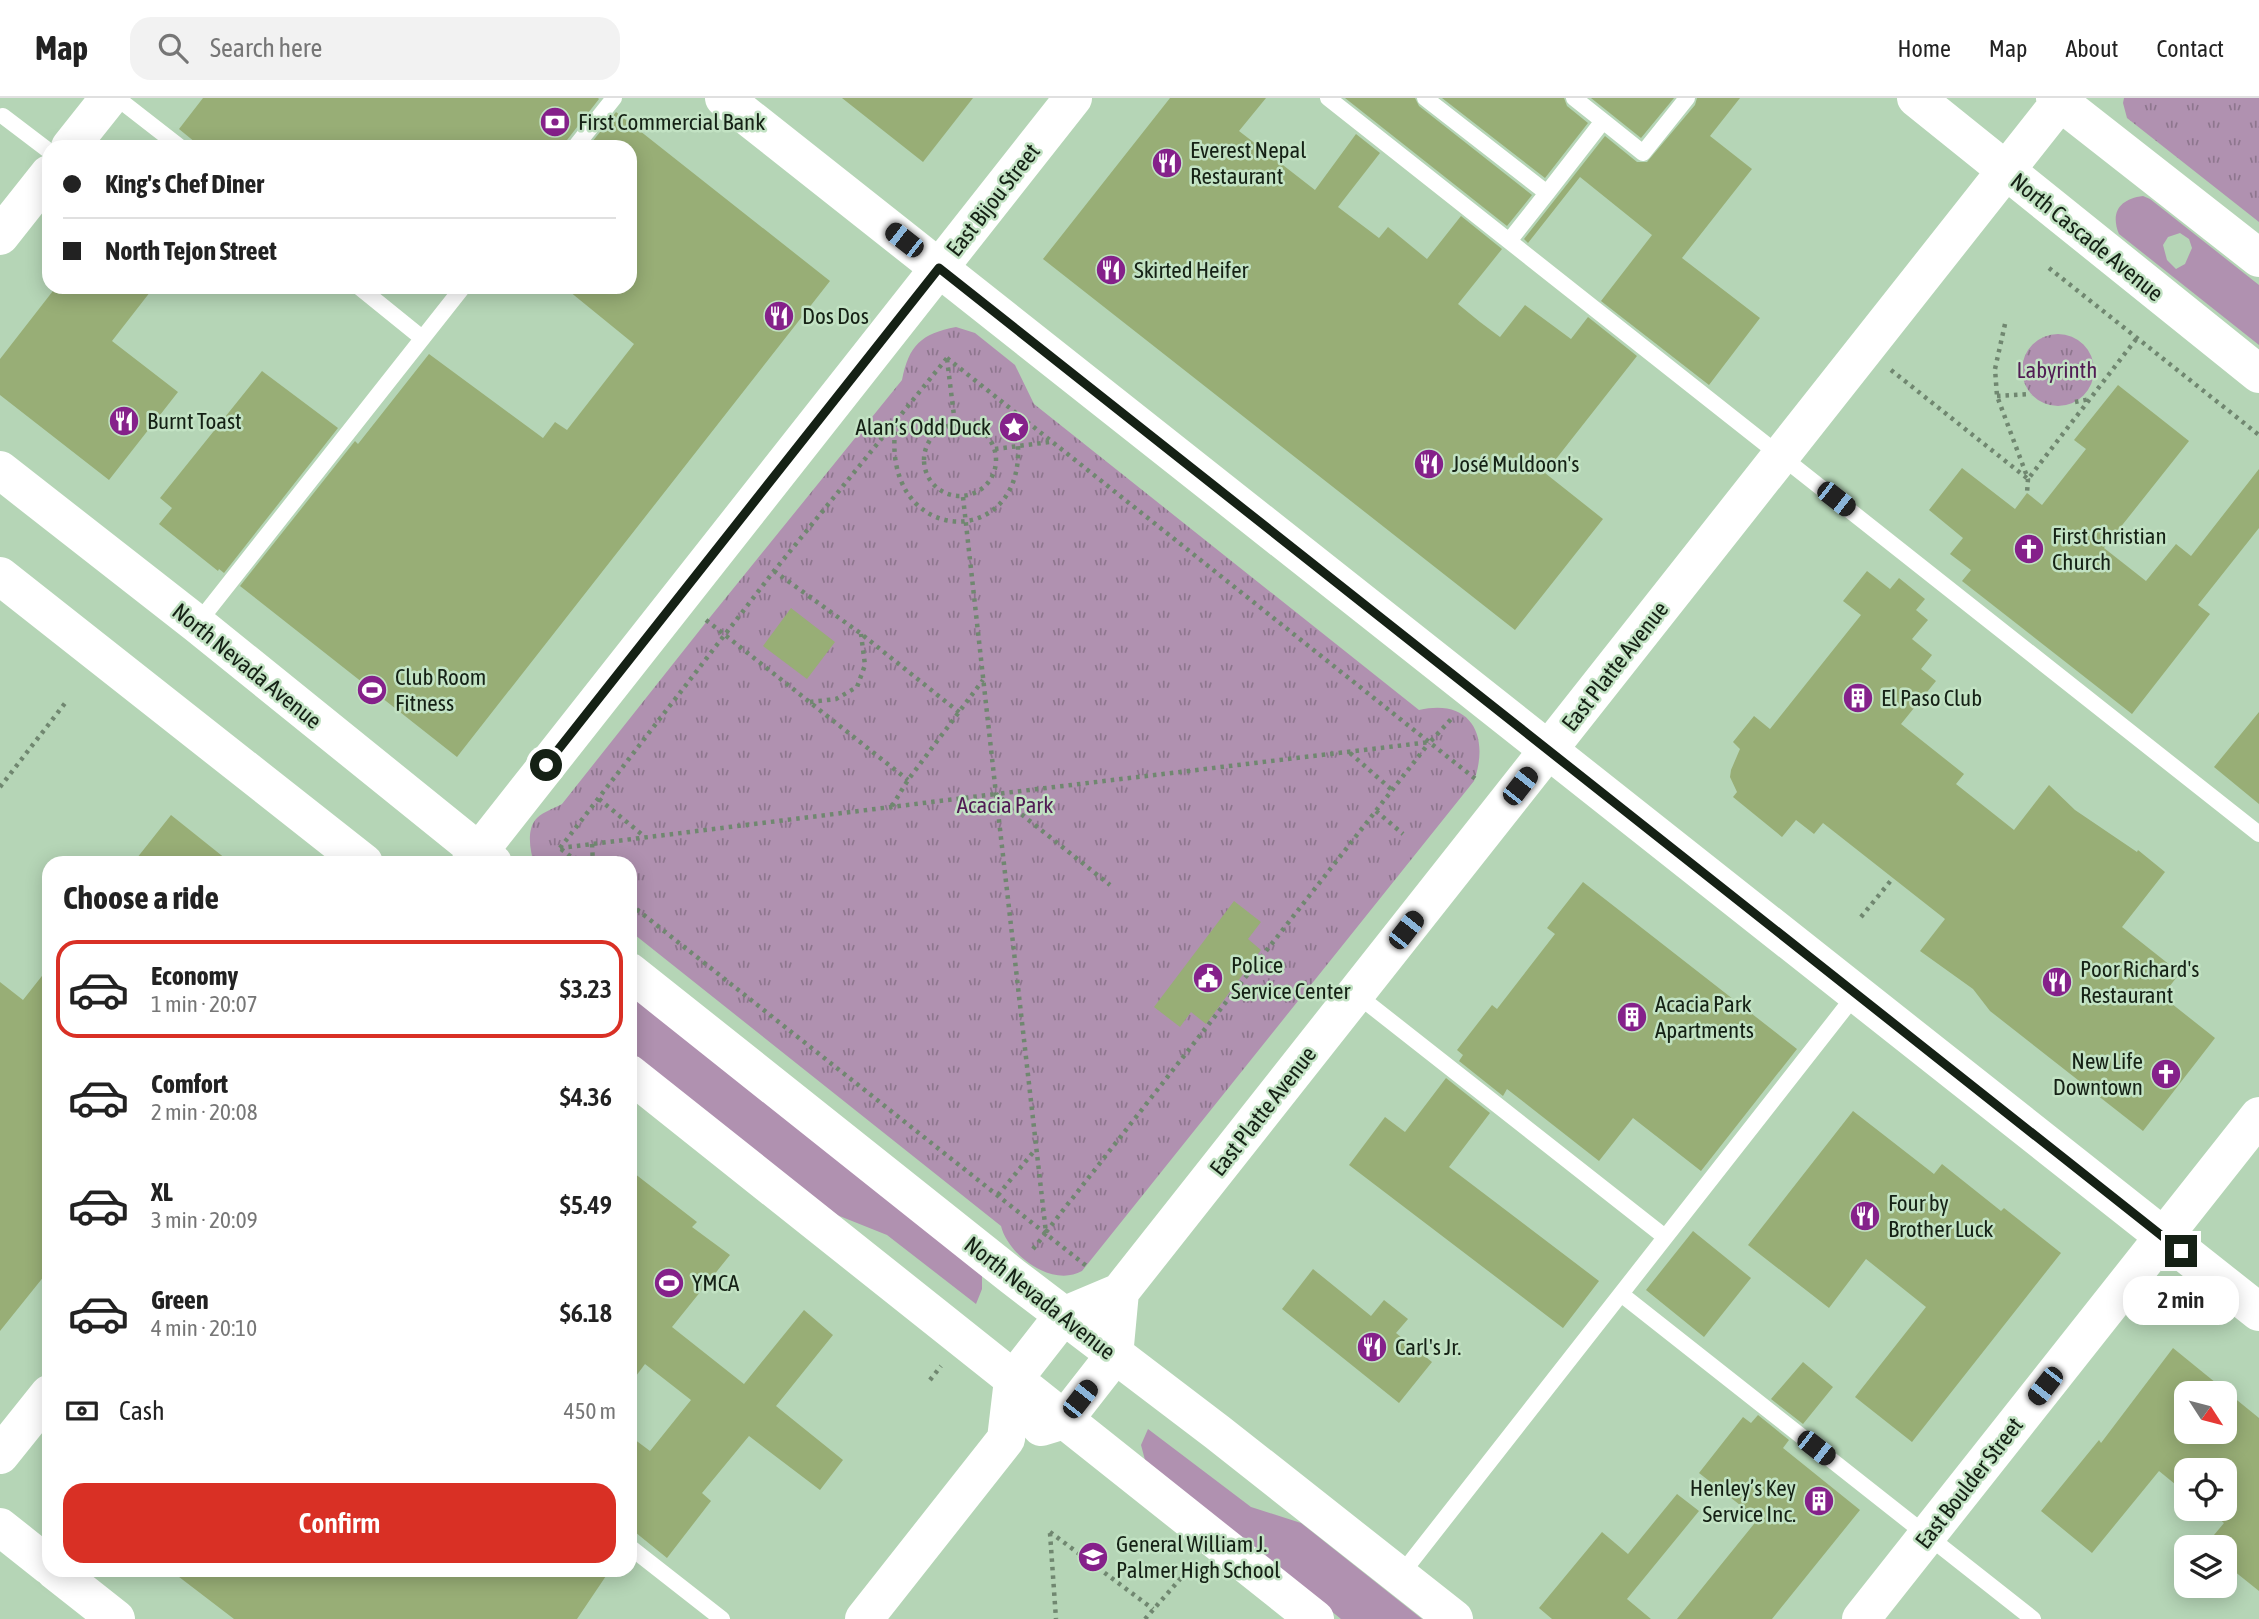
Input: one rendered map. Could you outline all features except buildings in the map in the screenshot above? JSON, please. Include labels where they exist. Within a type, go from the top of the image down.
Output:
[{"type":"main road","points":[[76,140],[109,98]]},
{"type":"main road","points":[[724,98],[2259,1312]]},
{"type":"main road","name":"East Bijou Street","points":[[483,856],[678,598],[1073,98]]},
{"type":"main road","name":"North Cascade Avenue","points":[[1916,98],[2259,374]]},
{"type":"main road","points":[[2057,100],[2259,258]]},
{"type":"main road","name":"East Platte Avenue","points":[[1013,1380],[1063,1316],[1120,1292],[2005,172],[2057,100]]},
{"type":"main road","points":[[0,236],[42,183]]},
{"type":"main road","name":"North Nevada Avenue","points":[[0,470],[197,624],[477,856]]},
{"type":"main road","points":[[0,576],[355,856]]},
{"type":"main road","name":"North Nevada Avenue","points":[[637,978],[1012,1276],[1217,1432],[1454,1619]]},
{"type":"main road","points":[[637,1080],[1013,1380],[1111,1454],[1315,1619]]},
{"type":"main road","name":"East Boulder Street","points":[[1861,1619],[2259,1116]]},
{"type":"main road","points":[[1006,1439],[1064,1420],[1114,1356],[1120,1292]]},
{"type":"main road","points":[[864,1619],[1006,1439],[1013,1380]]},
{"type":"main road","points":[[0,1455],[42,1403]]},
{"type":"main road","points":[[0,1527],[42,1560]]},
{"type":"main road","points":[[63,1577],[116,1619]]},
{"type":"lane","points":[[117,98],[171,140]]},
{"type":"lane","points":[[581,140],[614,98]]},
{"type":"lane","points":[[1328,98],[2259,834]]},
{"type":"lane","points":[[1425,98],[1547,193]]},
{"type":"lane","points":[[1574,98],[1643,153],[1687,98]]},
{"type":"lane","points":[[3,116],[42,146]]},
{"type":"lane","points":[[1509,241],[1604,121]]},
{"type":"lane","points":[[368,294],[422,338]]},
{"type":"lane","points":[[197,624],[457,294]]},
{"type":"lane","points":[[1356,994],[1665,1237]]},
{"type":"lane","points":[[1399,1577],[1856,994]]},
{"type":"lane","points":[[1621,1294],[2033,1619]]},
{"type":"lane","points":[[637,1552],[722,1619]]},
{"type":"path","points":[[2049,268],[2259,435]]},
{"type":"path","points":[[2005,324],[1995,369],[1997,396],[2028,479],[2027,493]]},
{"type":"path","points":[[2028,479],[2137,338]]},
{"type":"path","points":[[1865,349],[2028,479]]},
{"type":"path","points":[[947,358],[1506,804]]},
{"type":"path","points":[[560,848],[775,571],[947,358]]},
{"type":"path","points":[[947,358],[955,425]]},
{"type":"path","points":[[1997,396],[2031,394]]},
{"type":"path","points":[[2075,402],[2090,399]]},
{"type":"path","points":[[896,422],[892,446],[904,491],[921,510],[941,521],[966,523],[1001,503],[1012,485],[1018,447],[1011,409]]},
{"type":"path","points":[[955,425],[974,426],[982,431],[995,449],[995,472],[986,486],[972,495],[952,496],[942,492],[928,477],[924,466],[926,449],[933,437],[942,429],[955,425]]},
{"type":"path","points":[[995,449],[1051,442]]},
{"type":"path","points":[[963,497],[1046,1233]]},
{"type":"path","points":[[775,571],[860,633],[960,713]]},
{"type":"path","points":[[678,598],[908,780]]},
{"type":"path","points":[[810,702],[836,699],[857,687],[864,665],[860,633]]},
{"type":"path","points":[[892,806],[908,780],[984,679]]},
{"type":"path","points":[[0,787],[66,702]]},
{"type":"path","points":[[1012,1276],[1392,790],[1458,712]]},
{"type":"path","points":[[560,848],[1430,742]]},
{"type":"path","points":[[1349,752],[1392,790]]},
{"type":"path","points":[[996,794],[1110,885]]},
{"type":"path","points":[[599,799],[645,838]]},
{"type":"path","points":[[1376,811],[1403,834]]},
{"type":"path","points":[[592,844],[593,856]]},
{"type":"path","points":[[560,848],[570,856]]},
{"type":"path","points":[[1861,917],[1893,878]]},
{"type":"path","points":[[637,910],[1120,1292]]},
{"type":"path","points":[[998,1195],[1036,1149]]},
{"type":"path","points":[[930,1380],[962,1338]]},
{"type":"path","points":[[1056,1619],[1050,1532],[1153,1609]]},
{"type":"path","points":[[1145,1619],[1181,1578]]},
{"type":"green space","points":[[2124,98],[2259,98],[2259,222],[2127,118]]},
{"type":"green space","points":[[2143,196],[2150,199],[2259,285],[2259,345],[2119,234],[2116,219],[2119,208]],"holes":[[[2180,233],[2189,239],[2192,248],[2185,264],[2176,269],[2167,260],[2163,245],[2168,237]]]},
{"type":"green space","name":"Acacia Park","points":[[956,327],[975,333],[1015,365],[1034,404],[1419,710],[1437,708],[1463,715],[1472,724],[1479,749],[1474,781],[1082,1271],[1070,1275],[1045,1272],[1033,1266],[1012,1248],[1001,1226],[637,937],[637,856],[532,856],[530,846],[531,828],[537,818],[562,804],[902,380],[908,358],[918,343]]},
{"type":"green space","name":"Labyrinth","points":[[2058,334],[2078,340],[2088,350],[2094,370],[2088,390],[2078,400],[2058,406],[2038,400],[2028,390],[2022,370],[2028,350],[2038,340]]},
{"type":"green space","points":[[637,1001],[982,1273],[982,1289],[976,1304],[887,1235],[837,1215],[637,1058]]},
{"type":"green space","points":[[1148,1429],[1251,1507],[1301,1523],[1422,1619],[1341,1619],[1145,1460],[1141,1445]]},
{"type":"place","name":"First Commercial Bank","points":[[555,122]]},
{"type":"place","name":"Everest Nepal Restaurant","points":[[1167,163]]},
{"type":"place","name":"Skirted Heifer","points":[[1111,270]]},
{"type":"place","name":"Dos Dos","points":[[779,316]]},
{"type":"place","name":"Burnt Toast","points":[[124,421]]},
{"type":"place","name":"Alan’s Odd Duck","points":[[1014,427]]},
{"type":"place","name":"José Muldoon's","points":[[1429,464]]},
{"type":"place","name":"First Christian Church","points":[[2029,549]]},
{"type":"place","name":"Club Room Fitness","points":[[372,690]]},
{"type":"place","name":"El Paso Club","points":[[1858,698]]},
{"type":"place","name":"Police Service Center","points":[[1208,978]]},
{"type":"place","name":"Poor Richard's Restaurant","points":[[2057,982]]},
{"type":"place","name":"Acacia Park Apartments","points":[[1632,1017]]},
{"type":"place","name":"New Life Downtown","points":[[2166,1074]]},
{"type":"place","name":"Four by Brother Luck","points":[[1865,1216]]},
{"type":"place","name":"YMCA","points":[[669,1283]]},
{"type":"place","name":"Carl's Jr.","points":[[1372,1347]]},
{"type":"place","name":"Henley’s Key Service Inc.","points":[[1819,1501]]},
{"type":"place","name":"General William J. Palmer High School","points":[[1093,1557]]},
{"type":"route","points":[[546,765],[939,268],[2181,1251]]}]
